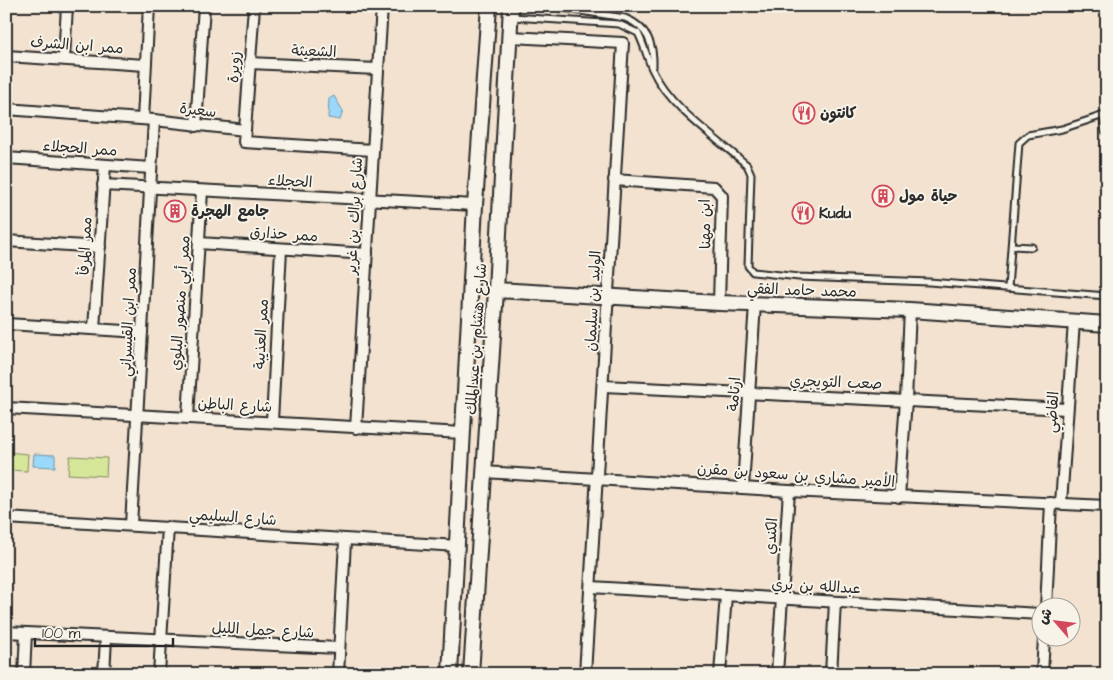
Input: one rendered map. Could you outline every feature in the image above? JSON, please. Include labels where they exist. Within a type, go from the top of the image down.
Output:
[{"type":"street","points":[[64,59],[67,6]]},
{"type":"street","points":[[143,119],[149,6]]},
{"type":"street","points":[[196,126],[204,6]]},
{"type":"street","name":"زويرة","points":[[245,130],[254,6]]},
{"type":"street","name":"شارع براك بن غرير","points":[[356,428],[382,6]]},
{"type":"street","name":"شارع هشام بن عبدالملك","points":[[450,674],[475,205],[489,6]]},
{"type":"street","name":"شارع هشام بن عبدالملك","points":[[470,674],[496,290],[511,11]]},
{"type":"street","name":"الوليد بن سليمان","points":[[511,37],[623,43],[604,386],[596,479],[585,674]]},
{"type":"street","name":"ممر ابن الشرف","points":[[6,56],[146,65]]},
{"type":"street","name":"الشعيثة","points":[[250,63],[377,68]]},
{"type":"street","name":"سعيرة","points":[[6,109],[143,119],[245,130]]},
{"type":"street","name":"ممر ابن القيسراني","points":[[131,525],[154,120]]},
{"type":"street","points":[[245,130],[244,142],[373,150]]},
{"type":"street","name":"ممر الحجلاء","points":[[6,158],[151,168]]},
{"type":"street","name":"ممر المرفأ","points":[[94,329],[105,165]]},
{"type":"street","name":"ابن مهنا","points":[[614,180],[714,186],[722,196],[719,303]]},
{"type":"street","name":"الحجلاء","points":[[103,184],[475,205]]},
{"type":"street","name":"ممر أبي منصور البلوي","points":[[188,417],[202,190]]},
{"type":"street","points":[[6,241],[100,247]]},
{"type":"street","name":"ممر حذارق","points":[[199,243],[367,254]]},
{"type":"street","name":"ممر العذيبة","points":[[272,422],[281,249]]},
{"type":"street","name":"محمد حامد الفقي","points":[[496,290],[608,298],[910,310],[1107,324]]},
{"type":"street","name":"ارتامة","points":[[743,487],[755,304]]},
{"type":"street","points":[[899,497],[910,310]]},
{"type":"street","name":"القاضي","points":[[1047,598],[1067,409],[1074,322]]},
{"type":"street","points":[[6,324],[142,332]]},
{"type":"street","name":"صعب التويجري","points":[[604,386],[1067,409]]},
{"type":"street","name":"شارع الباطن","points":[[6,408],[463,433]]},
{"type":"street","name":"الأمير مشاري بن سعود بن مقرن","points":[[484,472],[789,491],[1107,506]]},
{"type":"street","name":"الكندي","points":[[777,674],[789,491]]},
{"type":"street","name":"شارع السليمي","points":[[6,518],[168,527],[345,541],[458,546]]},
{"type":"street","points":[[159,674],[168,527]]},
{"type":"street","points":[[338,674],[345,541]]},
{"type":"street","name":"عبدالله بن بري","points":[[591,587],[1030,613]]},
{"type":"street","points":[[720,674],[726,595]]},
{"type":"street","points":[[831,674],[835,602]]},
{"type":"street","name":"شارع جمل الليل","points":[[6,632],[339,648]]},
{"type":"street","points":[[24,674],[26,633]]},
{"type":"street","points":[[104,674],[106,638]]},
{"type":"street","points":[[1042,674],[1043,648]]},
{"type":"lane","points":[[548,6],[579,9],[625,18],[643,28],[649,36],[654,53],[652,70]]},
{"type":"lane","points":[[511,11],[619,24],[631,28],[638,33],[652,70],[687,115],[747,165],[751,174],[748,266],[753,272],[799,277],[929,282],[1107,296]]},
{"type":"lane","points":[[1008,288],[1018,150],[1022,139],[1028,135],[1062,129],[1105,115],[1105,131]]},
{"type":"lane","points":[[1012,246],[1032,247]]},
{"type":"green space","points":[[6,452],[28,454],[27,471],[6,470]]},
{"type":"green space","points":[[70,456],[107,458],[106,476],[68,474]]},
{"type":"water","points":[[334,96],[343,111],[340,120],[328,118],[329,99]]},
{"type":"water","points":[[34,454],[55,455],[55,467],[33,466]]},
{"type":"place","name":"كانتون","points":[[804,113]]},
{"type":"place","name":"حياة مول","points":[[883,196]]},
{"type":"place","name":"جامع الهجرة","points":[[175,211]]},
{"type":"place","name":"Kudu","points":[[803,213]]}]
